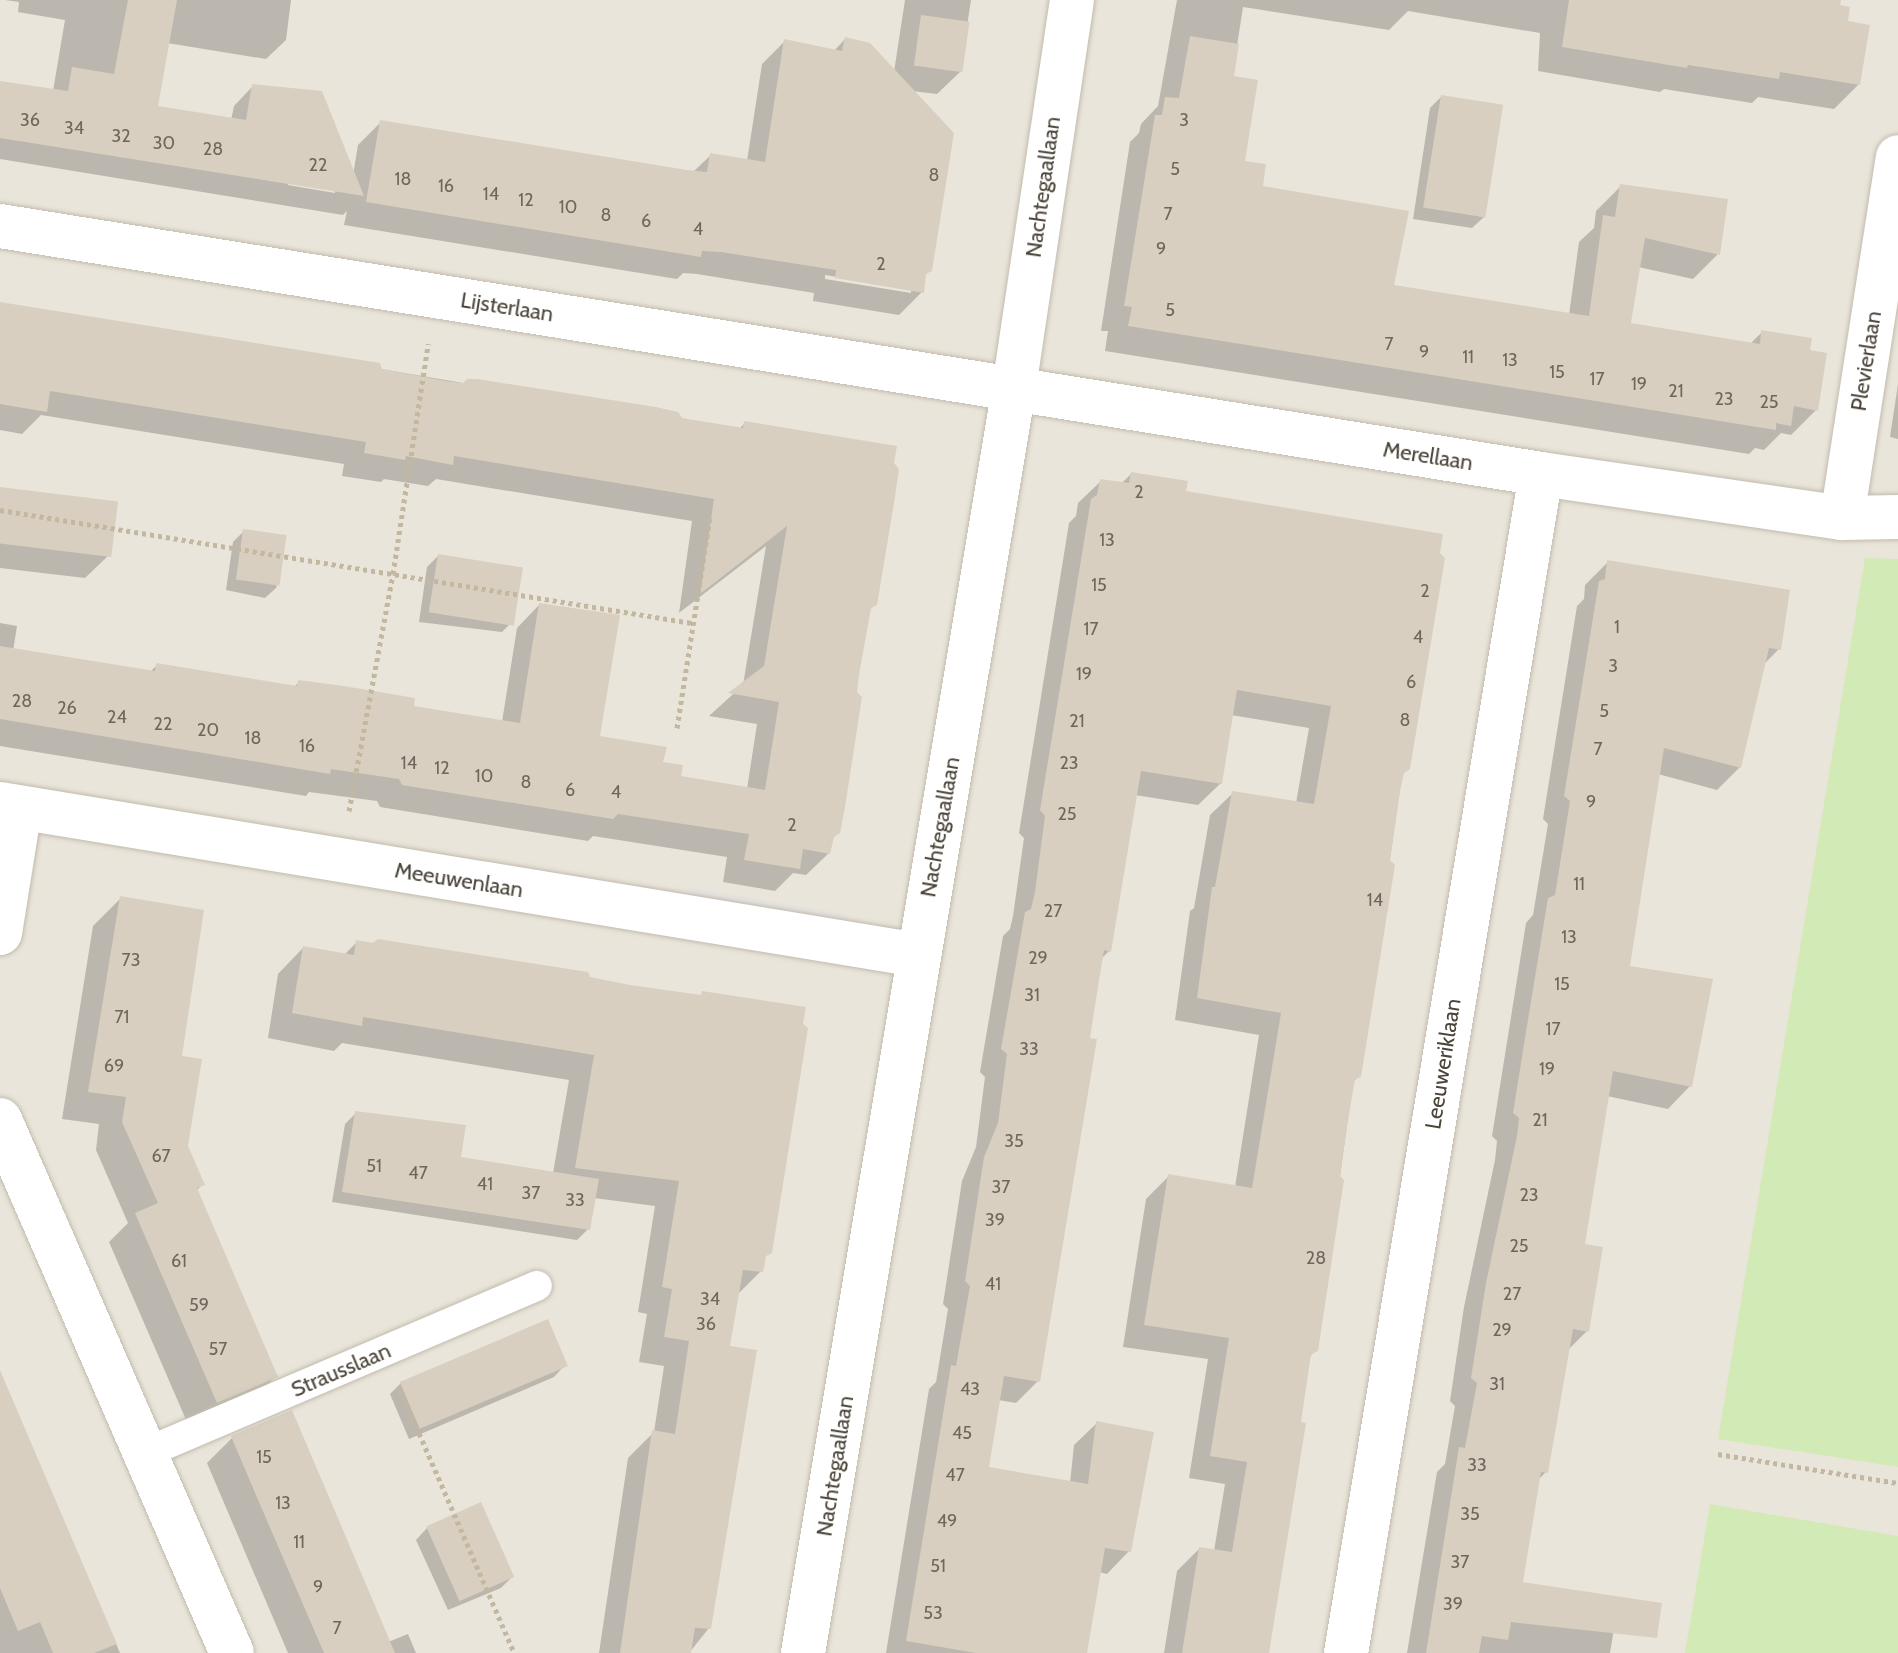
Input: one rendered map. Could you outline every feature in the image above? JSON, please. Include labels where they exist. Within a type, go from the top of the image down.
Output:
[{"type":"street","name":"Nachtegaallaan","points":[[803,1653],[1014,388],[1072,0]]},
{"type":"street","name":"Plevierlaan","points":[[1842,518],[1898,157]]},
{"type":"street","name":"Lijsterlaan","points":[[0,226],[1014,388]]},
{"type":"street","name":"Merellaan","points":[[1014,388],[1541,474],[1842,518],[1898,517]]},
{"type":"street","name":"Leeuweriklaan","points":[[1346,1653],[1541,474]]},
{"type":"street","name":"Meeuwenlaan","points":[[10,806],[918,955]]},
{"type":"street","points":[[0,933],[10,806]]},
{"type":"street","points":[[0,1120],[232,1653]]},
{"type":"lane","name":"Strausslaan","points":[[145,1453],[537,1286]]},
{"type":"path","points":[[341,860],[393,574],[436,295]]},
{"type":"path","points":[[0,510],[692,623]]},
{"type":"path","points":[[677,728],[710,517]]},
{"type":"path","points":[[384,1352],[514,1653]]},
{"type":"path","points":[[1718,1454],[1898,1483]]},
{"type":"shaded area","points":[[0,0],[1898,0],[1898,1653],[0,1653]]},
{"type":"shaded area","points":[[690,887],[846,914],[844,926],[688,899]]},
{"type":"green space","points":[[1865,558],[1898,559],[1898,1467],[1718,1439]]},
{"type":"green space","points":[[1710,1504],[1898,1536],[1898,1653],[1685,1653]]},
{"type":"building","points":[[128,0],[177,0],[158,106],[246,120],[252,84],[322,91],[364,196],[0,138],[0,81],[68,91],[72,67],[114,74]]},
{"type":"building","points":[[1569,0],[1841,0],[1840,5],[1850,7],[1848,21],[1870,25],[1860,85],[1780,72],[1779,79],[1688,65],[1687,68],[1562,47]]},
{"type":"building","points":[[921,15],[970,22],[962,72],[914,66]]},
{"type":"building","points":[[1190,36],[1239,44],[1234,76],[1258,80],[1245,161],[1266,164],[1263,186],[1409,211],[1394,285],[1589,316],[1603,215],[1615,217],[1620,184],[1728,199],[1720,255],[1645,238],[1631,323],[1760,344],[1761,330],[1812,338],[1810,350],[1827,353],[1818,411],[1794,406],[1791,426],[1776,423],[1776,430],[1128,326],[1132,307],[1124,306],[1155,115],[1162,115],[1165,97],[1179,98]]},
{"type":"building","points":[[845,37],[870,43],[954,133],[932,271],[926,274],[924,293],[835,278],[836,270],[721,252],[702,251],[701,257],[366,202],[380,120],[687,170],[707,172],[710,153],[765,162],[784,39],[842,51]]},
{"type":"building","points":[[1441,95],[1503,105],[1485,217],[1423,208]]},
{"type":"building","points":[[0,302],[380,363],[382,369],[446,381],[463,383],[467,379],[477,379],[656,407],[678,412],[682,418],[743,428],[744,421],[897,446],[894,463],[899,469],[895,497],[877,605],[871,608],[859,675],[857,692],[862,697],[845,807],[840,833],[834,837],[830,854],[803,849],[800,869],[744,860],[749,834],[618,814],[613,819],[402,785],[399,779],[331,769],[330,774],[0,719],[0,646],[155,671],[156,663],[297,686],[298,680],[344,686],[415,698],[414,706],[520,723],[539,603],[620,615],[600,736],[667,747],[663,762],[683,765],[681,776],[765,790],[779,702],[728,693],[764,666],[787,526],[700,594],[714,499],[454,456],[453,465],[406,456],[405,460],[364,453],[366,442],[50,391],[47,412],[0,404]]},
{"type":"building","points":[[1131,472],[1188,481],[1186,491],[1443,534],[1440,553],[1445,558],[1410,769],[1404,773],[1400,791],[1390,860],[1395,865],[1361,1077],[1355,1079],[1346,1132],[1340,1176],[1344,1180],[1318,1351],[1311,1354],[1301,1422],[1306,1423],[1269,1653],[1182,1653],[1199,1547],[1232,1552],[1247,1462],[1210,1456],[1229,1338],[1144,1325],[1168,1174],[1252,1188],[1281,1013],[1197,998],[1212,887],[1215,887],[1232,791],[1314,804],[1331,706],[1237,690],[1222,784],[1141,771],[1111,952],[1104,950],[1090,1038],[1097,1039],[1040,1382],[1004,1376],[989,1467],[1088,1484],[1096,1421],[1154,1432],[1131,1552],[1105,1548],[1087,1653],[976,1653],[906,1641],[951,1365],[956,1366],[970,1286],[965,1281],[984,1157],[998,1123],[1007,1054],[1001,1049],[1025,912],[1031,909],[1035,892],[1045,816],[1040,810],[1091,499],[1097,495],[1100,479],[1129,483]]},
{"type":"building","points":[[0,487],[118,502],[111,557],[0,543]]},
{"type":"building","points":[[243,529],[287,535],[279,586],[236,580]]},
{"type":"building","points":[[438,554],[523,567],[514,626],[429,612]]},
{"type":"building","points":[[1607,560],[1790,590],[1781,650],[1769,648],[1741,768],[1664,748],[1630,966],[1713,979],[1692,1087],[1613,1071],[1585,1244],[1603,1247],[1589,1332],[1573,1329],[1548,1473],[1541,1472],[1523,1582],[1662,1603],[1657,1638],[1511,1622],[1508,1640],[1482,1636],[1479,1653],[1426,1653],[1459,1447],[1465,1448],[1477,1383],[1471,1378],[1486,1283],[1517,1136],[1519,1118],[1513,1113],[1548,898],[1555,895],[1570,801],[1564,796],[1599,581],[1605,579]]},
{"type":"building","points":[[120,896],[204,910],[182,1056],[202,1059],[188,1146],[205,1185],[197,1188],[278,1377],[217,1403],[135,1213],[158,1203],[122,1122],[126,1097],[88,1092]]},
{"type":"building","points":[[378,939],[588,972],[590,977],[630,985],[701,995],[702,991],[806,1007],[803,1024],[808,1028],[772,1253],[766,1256],[763,1272],[743,1270],[730,1346],[757,1350],[711,1629],[695,1628],[691,1653],[620,1653],[652,1430],[675,1434],[689,1341],[664,1337],[672,1289],[662,1287],[679,1181],[575,1168],[594,1055],[363,1017],[362,1026],[292,1013],[303,946],[354,955],[356,940],[373,943]]},
{"type":"building","points":[[355,1111],[466,1125],[461,1157],[599,1179],[590,1230],[342,1192]]},
{"type":"building","points":[[548,1319],[568,1366],[420,1429],[400,1382]]},
{"type":"building","points":[[0,1370],[117,1644],[94,1653],[53,1653],[40,1622],[18,1631],[0,1588]]},
{"type":"building","points":[[292,1410],[395,1653],[324,1653],[256,1495],[231,1436]]},
{"type":"building","points":[[481,1502],[514,1577],[460,1601],[426,1526]]}]
